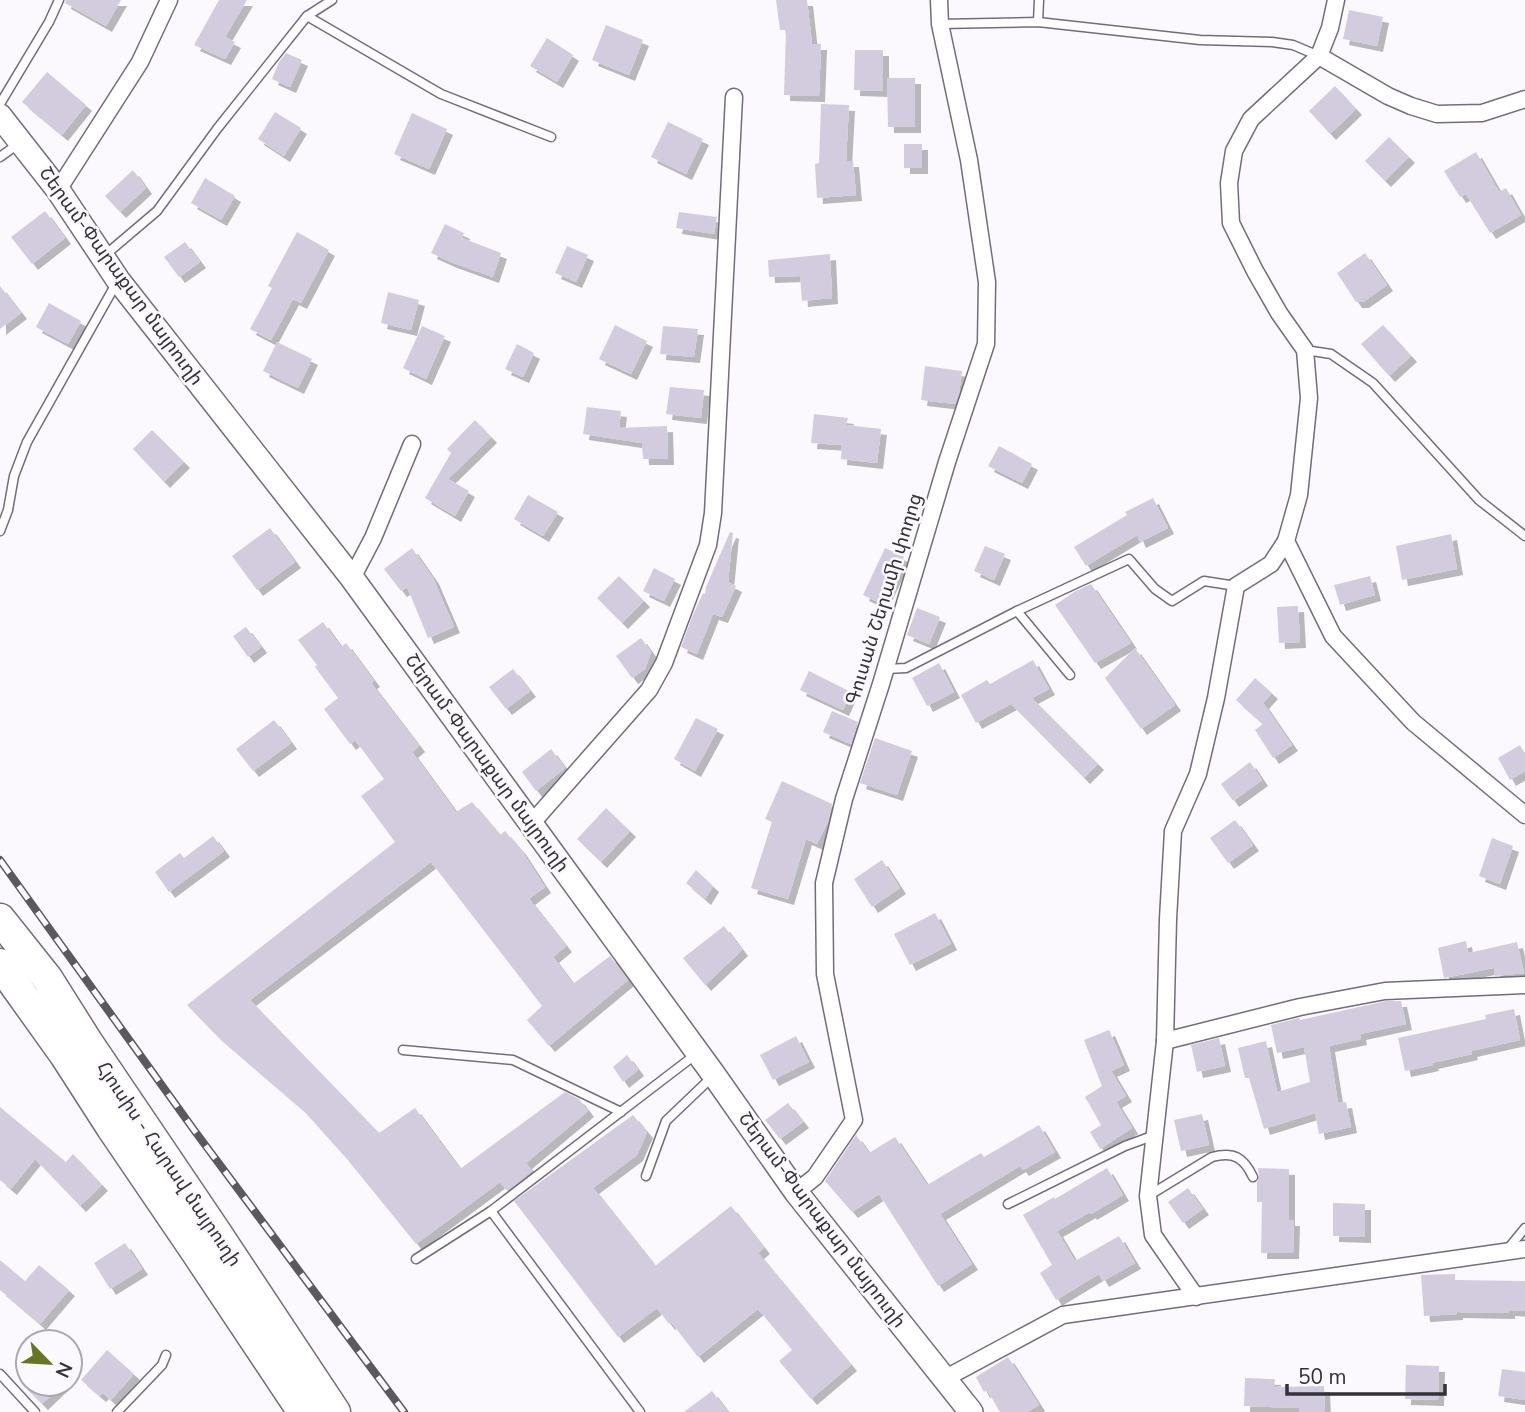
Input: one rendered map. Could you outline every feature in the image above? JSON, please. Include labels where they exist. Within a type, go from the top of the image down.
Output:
[{"type":"highway","name":"Հյուսիս - Հարավ մայրուղի","points":[[0,919],[47,978],[335,1412]]},
{"type":"highway","name":"Հյուսիս - Հարավ մայրուղի","points":[[0,964],[65,1055],[303,1412]]},
{"type":"street","points":[[58,190],[140,62],[169,0]]},
{"type":"street","name":"Գուսան Շերամի փողոց","points":[[796,1192],[815,1177],[855,1120],[825,974],[824,883],[844,799],[986,344],[987,282],[968,160],[940,23],[939,0]]},
{"type":"street","points":[[1196,1297],[1153,1235],[1148,1196],[1165,1041],[1168,919],[1174,831],[1198,774],[1216,698],[1236,586],[1271,564],[1286,541],[1299,495],[1309,398],[1305,350],[1273,302],[1231,223],[1229,183],[1234,151],[1251,119],[1319,56],[1330,28],[1336,0]]},
{"type":"street","points":[[1319,56],[1388,96],[1437,114],[1482,113],[1525,99]]},
{"type":"street","points":[[531,824],[649,690],[664,663],[708,544],[714,499],[734,97]]},
{"type":"street","name":"Շերամ-Փարաքար մայրուղի","points":[[0,116],[58,190],[118,280],[352,578],[714,1075],[796,1192],[971,1412]]},
{"type":"street","points":[[352,578],[373,538],[412,444]]},
{"type":"street","points":[[1286,541],[1333,636],[1413,722],[1525,815]]},
{"type":"street","points":[[1165,1041],[1300,1007],[1385,991],[1525,985]]},
{"type":"street","points":[[944,1379],[1063,1315],[1525,1249]]},
{"type":"lane","points":[[0,104],[50,22],[59,0]]},
{"type":"lane","points":[[104,256],[157,211],[216,129],[307,16],[332,0]]},
{"type":"lane","points":[[1038,22],[1039,0]]},
{"type":"lane","points":[[307,16],[441,94],[551,137]]},
{"type":"lane","points":[[940,23],[1038,22],[1199,40],[1272,42],[1293,45],[1319,56]]},
{"type":"lane","points":[[0,157],[21,142]]},
{"type":"lane","points":[[0,531],[8,510],[14,475],[27,442],[118,280]]},
{"type":"lane","points":[[1305,350],[1331,354],[1373,383],[1479,500],[1525,536]]},
{"type":"lane","points":[[886,669],[906,668],[1017,611],[1129,559],[1155,589],[1172,601],[1204,581],[1236,586]]},
{"type":"lane","points":[[1017,611],[1070,675]]},
{"type":"lane","points":[[403,1050],[513,1060],[621,1112]]},
{"type":"lane","points":[[416,1259],[491,1211],[698,1053]]},
{"type":"lane","points":[[646,1176],[666,1121],[714,1075]]},
{"type":"lane","points":[[1007,1203],[1125,1146],[1155,1135]]},
{"type":"lane","points":[[1148,1196],[1212,1157],[1223,1154],[1231,1154],[1247,1163],[1253,1177]]},
{"type":"lane","points":[[491,1211],[640,1412]]},
{"type":"lane","points":[[1505,1252],[1525,1228]]},
{"type":"lane","points":[[117,1412],[162,1365],[166,1355]]},
{"type":"lane","points":[[0,1374],[34,1412]]},
{"type":"building","points":[[66,0],[121,0],[106,26],[65,3]]},
{"type":"building","points":[[219,0],[247,0],[225,37],[235,42],[225,59],[194,45]]},
{"type":"building","points":[[776,0],[807,0],[812,44],[821,44],[819,96],[784,95],[786,30],[780,30]]},
{"type":"building","points":[[1349,10],[1383,17],[1377,46],[1343,39]]},
{"type":"building","points":[[606,25],[643,40],[629,75],[592,60]]},
{"type":"building","points":[[547,38],[573,55],[557,82],[530,66]]},
{"type":"building","points":[[855,50],[883,50],[883,91],[854,90]]},
{"type":"building","points":[[286,53],[302,60],[290,87],[272,79]]},
{"type":"building","points":[[47,72],[86,105],[62,135],[22,102]]},
{"type":"building","points":[[887,78],[915,78],[915,127],[888,127]]},
{"type":"building","points":[[1335,86],[1356,109],[1330,134],[1309,111]]},
{"type":"building","points":[[821,104],[849,105],[846,161],[853,161],[856,195],[817,198],[815,164],[819,163]]},
{"type":"building","points":[[275,112],[301,128],[284,156],[258,139]]},
{"type":"building","points":[[412,113],[447,129],[429,169],[394,154]]},
{"type":"building","points":[[668,122],[703,139],[686,174],[651,157]]},
{"type":"building","points":[[1389,137],[1409,157],[1385,181],[1365,161]]},
{"type":"building","points":[[904,144],[922,144],[922,168],[904,168]]},
{"type":"building","points":[[1476,152],[1499,192],[1506,188],[1521,215],[1490,233],[1466,194],[1460,197],[1444,171]]},
{"type":"building","points":[[133,170],[146,188],[120,212],[105,196]]},
{"type":"building","points":[[205,178],[235,196],[221,220],[191,203]]},
{"type":"building","points":[[45,211],[65,238],[32,264],[11,237]]},
{"type":"building","points":[[679,212],[717,217],[714,234],[676,228]]},
{"type":"building","points":[[445,224],[464,233],[462,238],[501,253],[493,277],[431,253]]},
{"type":"building","points":[[297,232],[329,250],[301,303],[293,299],[271,340],[250,329],[272,288],[268,286]]},
{"type":"building","points":[[185,242],[200,262],[179,277],[164,257]]},
{"type":"building","points":[[567,246],[588,255],[576,282],[555,273]]},
{"type":"building","points":[[1365,253],[1387,285],[1363,302],[1356,302],[1337,273]]},
{"type":"building","points":[[830,254],[832,298],[802,301],[800,276],[769,277],[768,260]]},
{"type":"building","points":[[0,286],[21,313],[0,329]]},
{"type":"building","points":[[388,292],[419,300],[411,330],[381,323]]},
{"type":"building","points":[[49,303],[81,321],[68,344],[36,327]]},
{"type":"building","points":[[615,325],[647,341],[631,374],[599,359]]},
{"type":"building","points":[[1383,325],[1411,356],[1389,376],[1361,344]]},
{"type":"building","points":[[422,326],[445,336],[426,379],[403,368]]},
{"type":"building","points":[[663,326],[698,329],[694,357],[660,354]]},
{"type":"building","points":[[277,342],[312,359],[298,388],[263,371]]},
{"type":"building","points":[[517,344],[534,353],[523,377],[505,369]]},
{"type":"building","points":[[925,366],[962,371],[955,404],[921,400]]},
{"type":"building","points":[[670,387],[704,390],[701,418],[666,414]]},
{"type":"building","points":[[587,407],[621,411],[619,428],[667,426],[668,459],[643,459],[642,443],[583,434]]},
{"type":"building","points":[[814,414],[848,418],[846,425],[881,429],[877,463],[841,459],[842,445],[811,443]]},
{"type":"building","points":[[475,420],[491,437],[448,479],[469,491],[455,516],[425,498],[451,453],[447,449]]},
{"type":"building","points":[[152,430],[184,462],[164,482],[133,449]]},
{"type":"building","points":[[999,446],[1032,464],[1022,483],[988,466]]},
{"type":"building","points":[[528,495],[558,512],[543,536],[514,519]]},
{"type":"building","points":[[1153,498],[1168,528],[1140,542],[1137,535],[1086,566],[1074,547],[1127,515],[1125,512]]},
{"type":"building","points":[[270,528],[295,562],[257,590],[232,556]]},
{"type":"building","points":[[730,532],[733,533],[728,582],[736,586],[722,617],[713,614],[697,654],[681,647]]},
{"type":"building","points":[[1451,534],[1457,569],[1402,580],[1396,546]]},
{"type":"building","points":[[985,546],[1005,554],[994,580],[974,571]]},
{"type":"building","points":[[412,548],[433,578],[454,627],[428,638],[407,587],[401,591],[384,569]]},
{"type":"building","points":[[885,548],[904,557],[882,604],[863,595]]},
{"type":"building","points":[[654,568],[675,579],[664,601],[643,591]]},
{"type":"building","points":[[619,576],[644,601],[622,623],[597,598]]},
{"type":"building","points":[[1370,576],[1375,595],[1340,605],[1334,585]]},
{"type":"building","points":[[1091,584],[1131,643],[1095,663],[1055,605]]},
{"type":"building","points":[[1298,606],[1300,642],[1279,643],[1277,607]]},
{"type":"building","points":[[917,608],[940,617],[929,644],[907,635]]},
{"type":"building","points":[[323,622],[341,647],[346,643],[374,681],[371,683],[419,746],[412,752],[456,812],[472,802],[500,835],[505,831],[521,850],[545,887],[529,899],[566,946],[553,957],[573,984],[610,956],[628,980],[549,1046],[527,1020],[542,1006],[431,862],[250,1000],[379,1133],[415,1108],[460,1169],[565,1092],[579,1099],[588,1111],[526,1163],[532,1171],[507,1191],[500,1182],[416,1244],[347,1159],[302,1109],[216,1035],[187,1005],[395,842],[361,796],[384,779],[355,740],[350,744],[324,709],[338,698],[298,640]]},
{"type":"building","points":[[246,627],[261,647],[248,657],[233,636]]},
{"type":"building","points":[[641,638],[651,652],[645,669],[632,678],[616,656]]},
{"type":"building","points":[[1135,648],[1175,705],[1141,729],[1105,678]]},
{"type":"building","points":[[1033,660],[1049,689],[1032,698],[1098,764],[1084,778],[1011,704],[976,723],[961,695],[987,680],[990,684]]},
{"type":"building","points":[[939,663],[954,692],[927,706],[912,678]]},
{"type":"building","points":[[513,669],[530,691],[506,709],[489,687]]},
{"type":"building","points":[[809,671],[851,692],[843,710],[800,690]]},
{"type":"building","points":[[1255,678],[1272,693],[1263,703],[1292,745],[1273,758],[1255,730],[1263,724],[1236,700]]},
{"type":"building","points":[[832,711],[858,722],[851,744],[823,732]]},
{"type":"building","points":[[696,718],[718,729],[695,771],[674,759]]},
{"type":"building","points":[[274,720],[291,743],[253,771],[236,749]]},
{"type":"building","points":[[875,738],[912,751],[897,795],[860,783]]},
{"type":"building","points":[[1520,745],[1525,754],[1525,771],[1510,780],[1498,758]]},
{"type":"building","points":[[551,749],[565,768],[536,791],[522,772]]},
{"type":"building","points":[[1250,762],[1262,780],[1233,801],[1221,784]]},
{"type":"building","points":[[782,781],[832,804],[828,822],[817,844],[806,839],[788,899],[751,888],[772,822],[765,819]]},
{"type":"building","points":[[606,808],[630,831],[601,862],[577,839]]},
{"type":"building","points":[[1235,820],[1253,845],[1228,863],[1210,838]]},
{"type":"building","points":[[213,836],[224,851],[169,892],[155,872],[180,853],[184,858]]},
{"type":"building","points":[[1492,838],[1513,846],[1500,884],[1479,876]]},
{"type":"building","points":[[882,860],[900,888],[872,907],[854,879]]},
{"type":"building","points":[[696,870],[713,886],[705,899],[686,883]]},
{"type":"building","points":[[935,913],[951,944],[910,965],[894,934]]},
{"type":"building","points":[[724,926],[742,950],[705,985],[683,958]]},
{"type":"building","points":[[1466,941],[1468,953],[1517,942],[1524,973],[1495,976],[1494,968],[1444,978],[1438,948]]},
{"type":"building","points":[[1386,1001],[1401,1001],[1406,1024],[1360,1034],[1361,1039],[1329,1046],[1338,1103],[1346,1102],[1351,1127],[1319,1134],[1315,1113],[1264,1129],[1249,1078],[1245,1078],[1238,1048],[1266,1041],[1277,1092],[1310,1082],[1304,1047],[1277,1053],[1271,1025]]},
{"type":"building","points":[[1514,1009],[1520,1040],[1471,1051],[1472,1054],[1405,1071],[1398,1038],[1486,1019],[1485,1015]]},
{"type":"building","points":[[1109,1030],[1124,1065],[1111,1071],[1126,1096],[1116,1102],[1132,1128],[1100,1149],[1090,1132],[1101,1125],[1085,1097],[1102,1086],[1084,1040]]},
{"type":"building","points":[[796,1036],[809,1062],[773,1080],[760,1055]]},
{"type":"building","points":[[1219,1038],[1225,1066],[1197,1072],[1191,1045]]},
{"type":"building","points":[[627,1055],[638,1070],[623,1082],[613,1067]]},
{"type":"building","points":[[788,1103],[803,1122],[780,1139],[765,1120]]},
{"type":"building","points":[[0,1107],[66,1162],[73,1154],[102,1185],[80,1206],[35,1159],[11,1189],[0,1180]]},
{"type":"building","points":[[1202,1114],[1209,1145],[1181,1151],[1174,1120]]},
{"type":"building","points":[[633,1115],[647,1132],[637,1155],[593,1188],[655,1266],[731,1206],[764,1248],[758,1253],[851,1365],[811,1399],[779,1361],[792,1350],[758,1309],[698,1357],[657,1308],[618,1337],[514,1201]]},
{"type":"building","points":[[1039,1125],[1055,1152],[1023,1170],[1020,1166],[940,1214],[972,1264],[938,1286],[879,1194],[852,1212],[825,1181],[856,1135],[869,1153],[895,1137],[927,1185],[981,1153],[984,1157]]},
{"type":"building","points":[[1107,1168],[1123,1195],[1057,1231],[1075,1261],[1119,1236],[1135,1263],[1103,1281],[1099,1274],[1056,1300],[1040,1273],[1052,1265],[1023,1215]]},
{"type":"building","points":[[1258,1168],[1289,1169],[1289,1220],[1294,1220],[1293,1253],[1261,1253],[1262,1202],[1257,1202]]},
{"type":"building","points":[[1188,1188],[1203,1209],[1183,1223],[1168,1202]]},
{"type":"building","points":[[1333,1203],[1365,1204],[1365,1237],[1333,1236]]},
{"type":"building","points":[[125,1243],[142,1269],[110,1289],[94,1263]]},
{"type":"building","points":[[0,1260],[25,1281],[39,1265],[69,1290],[40,1324],[0,1290]]},
{"type":"building","points":[[1455,1274],[1455,1280],[1525,1281],[1525,1311],[1457,1312],[1424,1316],[1421,1275]]},
{"type":"building","points":[[107,1350],[134,1374],[111,1400],[103,1393],[100,1396],[84,1383],[84,1377]]},
{"type":"building","points":[[1008,1357],[1039,1405],[1027,1412],[1000,1412],[976,1377]]},
{"type":"building","points":[[1406,1365],[1439,1366],[1438,1400],[1405,1399]]},
{"type":"building","points":[[1502,1369],[1525,1372],[1525,1400],[1498,1396]]},
{"type":"building","points":[[1245,1378],[1275,1379],[1274,1387],[1324,1386],[1325,1412],[1244,1406]]},
{"type":"building","points":[[712,1391],[728,1412],[684,1412]]},
{"type":"building","points":[[36,1398],[48,1398],[42,1404]]},
{"type":"railway","points":[[0,860],[194,1130],[404,1412]]}]
